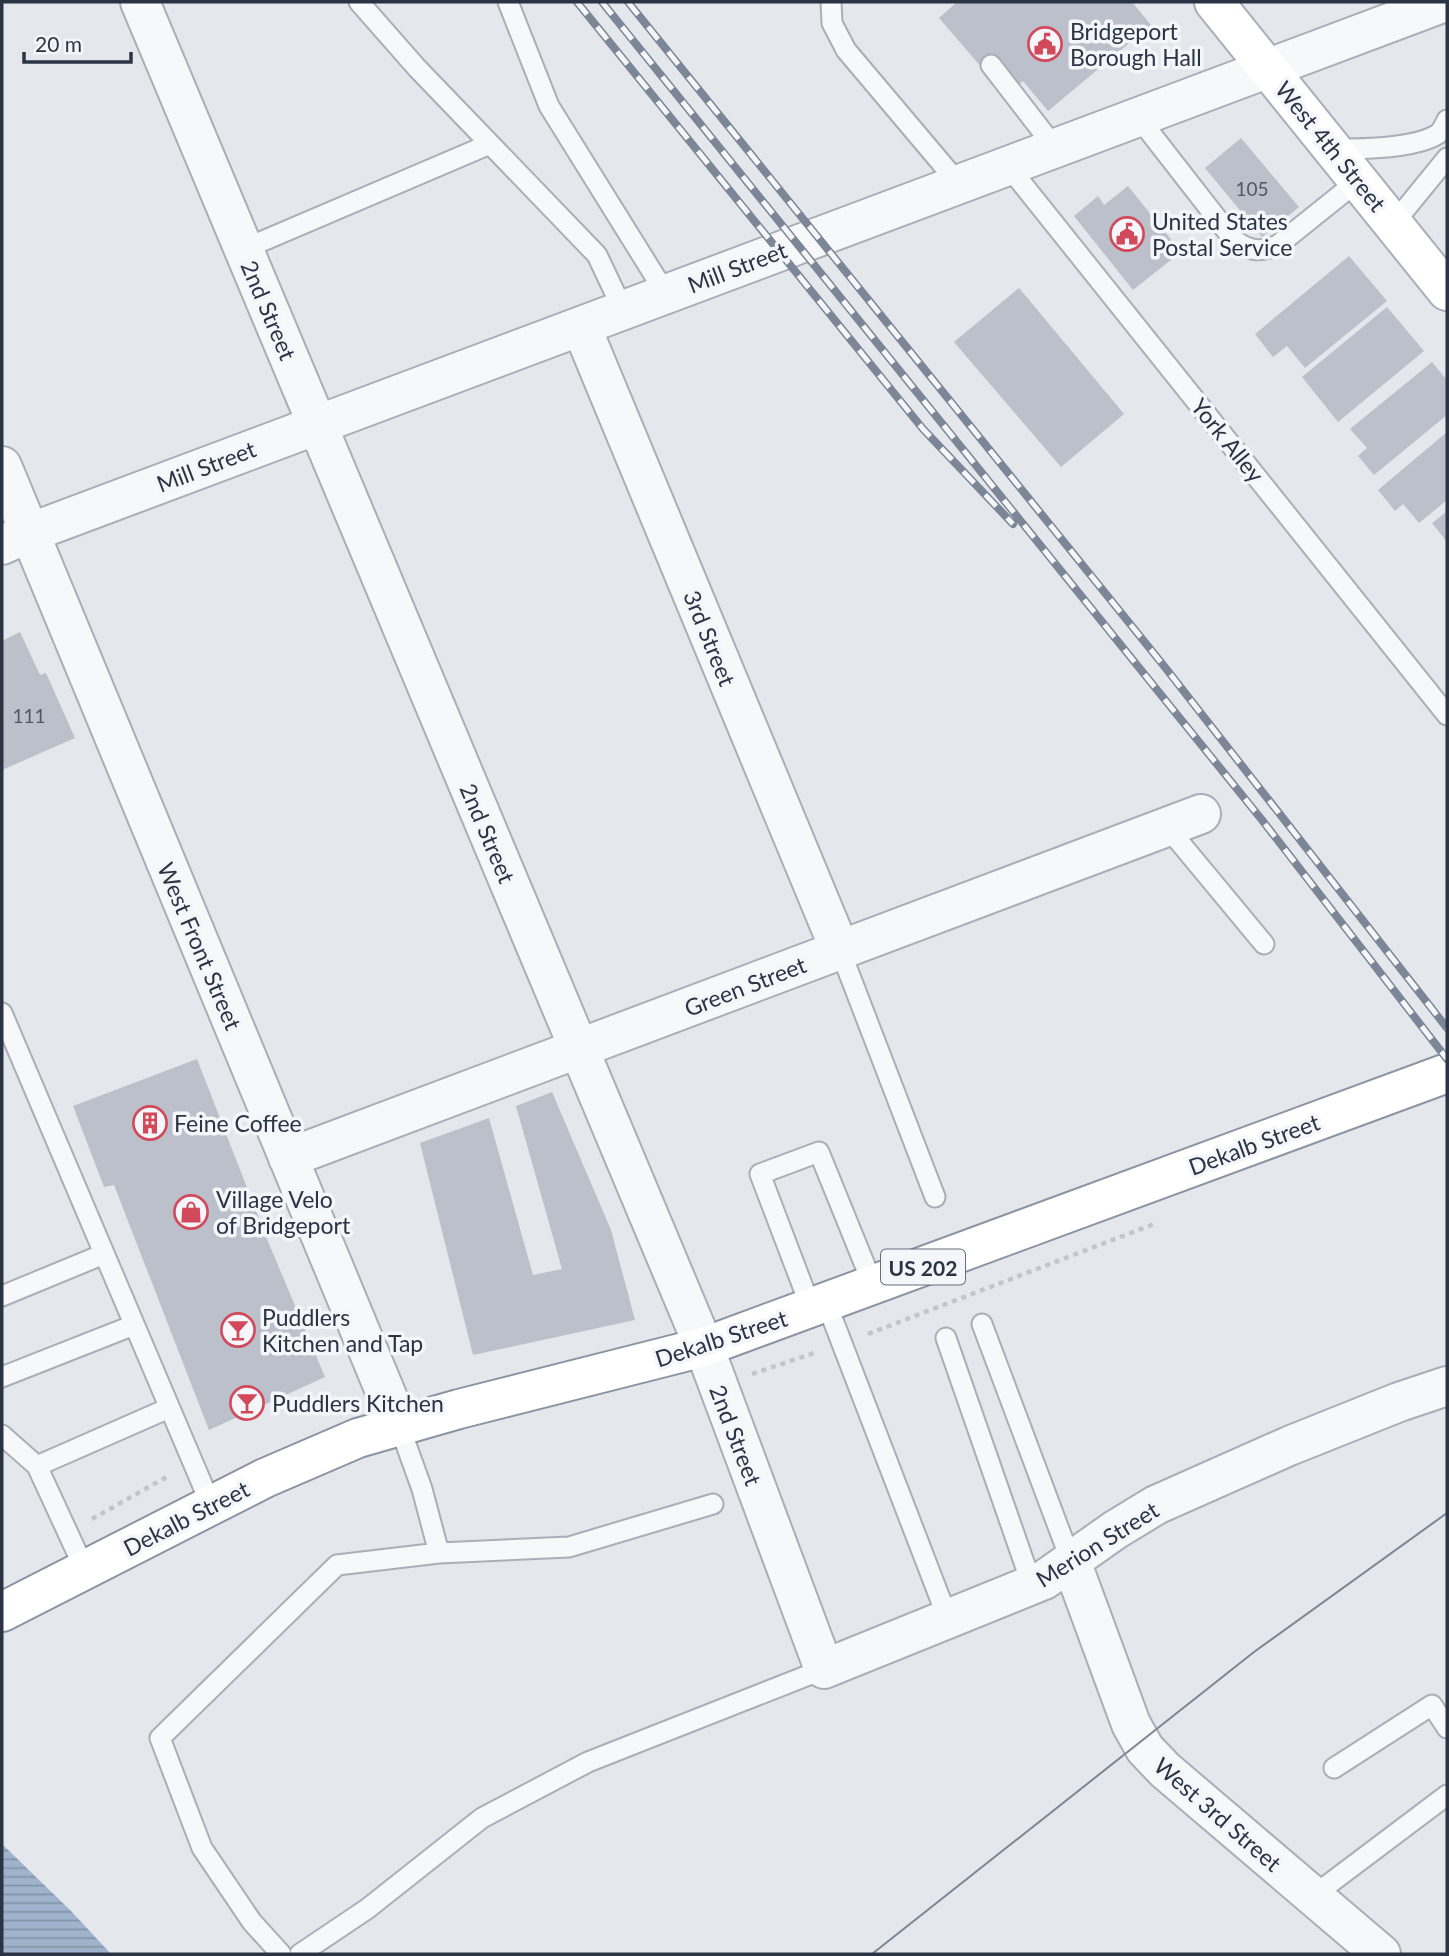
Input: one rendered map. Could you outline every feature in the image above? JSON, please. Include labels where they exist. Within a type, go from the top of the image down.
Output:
[{"type":"main road","name":"West 4th Street","points":[[1214,2],[1447,291]]},
{"type":"main road","name":"Dekalb Street","points":[[2,1612],[315,1455],[399,1425],[704,1347],[1447,1073]]},
{"type":"street","name":"Mill Street","points":[[15,539],[1445,2]]},
{"type":"street","name":"2nd Street","points":[[149,4],[243,248],[704,1347],[824,1669]]},
{"type":"street","name":"3rd Street","points":[[581,326],[840,950]]},
{"type":"street","name":"West Front Street","points":[[2,466],[15,539],[288,1158],[399,1425]]},
{"type":"street","name":"Green Street","points":[[288,1158],[1184,821]]},
{"type":"street","name":"Merion Street","points":[[824,1669],[1044,1580],[1156,1505],[1289,1446],[1447,1386]]},
{"type":"street","name":"West 3rd Street","points":[[1071,1561],[1131,1724],[1145,1749],[1165,1770],[1381,1954]]},
{"type":"lane","points":[[359,2],[417,68],[597,255],[623,310]]},
{"type":"lane","points":[[508,2],[549,106],[666,294]]},
{"type":"lane","points":[[831,2],[832,23],[846,50],[959,184]]},
{"type":"lane","points":[[991,65],[1055,148]]},
{"type":"lane","points":[[1138,117],[1233,239],[1243,247],[1267,250],[1278,245],[1359,180]]},
{"type":"lane","points":[[1333,149],[1372,149],[1405,145],[1444,134]]},
{"type":"lane","points":[[243,248],[490,144]]},
{"type":"lane","points":[[1394,223],[1447,158]]},
{"type":"lane","name":"York Alley","points":[[1008,166],[1447,715]]},
{"type":"lane","points":[[1184,821],[1264,944]]},
{"type":"lane","points":[[840,950],[935,1197]]},
{"type":"lane","points":[[2,1013],[211,1505]]},
{"type":"lane","points":[[873,1285],[819,1152],[760,1174],[818,1305],[948,1619]]},
{"type":"lane","points":[[2,1296],[104,1254]]},
{"type":"lane","points":[[982,1324],[1071,1561]]},
{"type":"lane","points":[[2,1377],[134,1325]]},
{"type":"lane","points":[[946,1338],[1032,1585]]},
{"type":"lane","points":[[37,1466],[169,1408]]},
{"type":"lane","points":[[399,1425],[422,1489],[439,1553]]},
{"type":"lane","points":[[2,1435],[37,1466],[81,1572]]},
{"type":"lane","points":[[281,1954],[252,1922],[202,1848],[160,1738],[337,1565],[439,1553],[569,1547],[713,1504]]},
{"type":"lane","points":[[300,1954],[367,1909],[482,1818],[588,1762],[824,1669]]},
{"type":"lane","points":[[1334,1768],[1432,1705],[1447,1728]]},
{"type":"lane","points":[[1313,1896],[1447,1795]]},
{"type":"water","points":[[2,1844],[71,1911],[111,1954],[2,1954]]},
{"type":"building","name":"Bridgeport Borough Hall","points":[[957,2],[1132,2],[1151,25],[1048,111],[1023,81],[1014,88],[991,62],[983,69],[939,18]]},
{"type":"building","points":[[1241,138],[1299,207],[1262,237],[1205,168]]},
{"type":"building","name":"United States Postal Service","points":[[1128,186],[1181,252],[1133,290],[1074,216],[1098,196],[1104,205]]},
{"type":"building","points":[[1349,256],[1387,301],[1305,368],[1287,346],[1273,357],[1255,334]]},
{"type":"building","points":[[1019,288],[1124,414],[1061,467],[954,342]]},
{"type":"building","points":[[1387,307],[1424,351],[1338,422],[1302,377]]},
{"type":"building","points":[[1432,362],[1447,380],[1447,415],[1374,475],[1358,456],[1367,448],[1350,429]]},
{"type":"building","points":[[1447,432],[1447,500],[1419,523],[1403,504],[1395,511],[1378,490]]},
{"type":"building","points":[[1447,511],[1447,542],[1432,523]]},
{"type":"building","points":[[20,632],[40,675],[46,673],[75,738],[2,770],[2,641]]},
{"type":"building","points":[[197,1059],[267,1239],[325,1377],[209,1430],[114,1185],[104,1187],[73,1106]]},
{"type":"building","points":[[552,1092],[611,1230],[635,1320],[473,1355],[420,1143],[489,1118],[533,1275],[562,1269],[516,1106]]},
{"type":"tram line","points":[[872,1954],[1254,1652],[1447,1513]]},
{"type":"railway","points":[[577,2],[923,429],[1013,524]]},
{"type":"railway","points":[[602,2],[1262,820],[1447,1059]]},
{"type":"railway","points":[[628,2],[1164,666],[1447,1028]]},
{"type":"place","name":"Bridgeport Borough Hall","points":[[1045,44]]},
{"type":"place","name":"United States Postal Service","points":[[1127,234]]},
{"type":"place","name":"Feine Coffee","points":[[150,1123]]},
{"type":"place","name":"Village Velo of Bridgeport","points":[[191,1212]]},
{"type":"place","name":"Puddlers Kitchen and Tap","points":[[238,1330]]},
{"type":"place","name":"Puddlers Kitchen","points":[[247,1403]]}]
